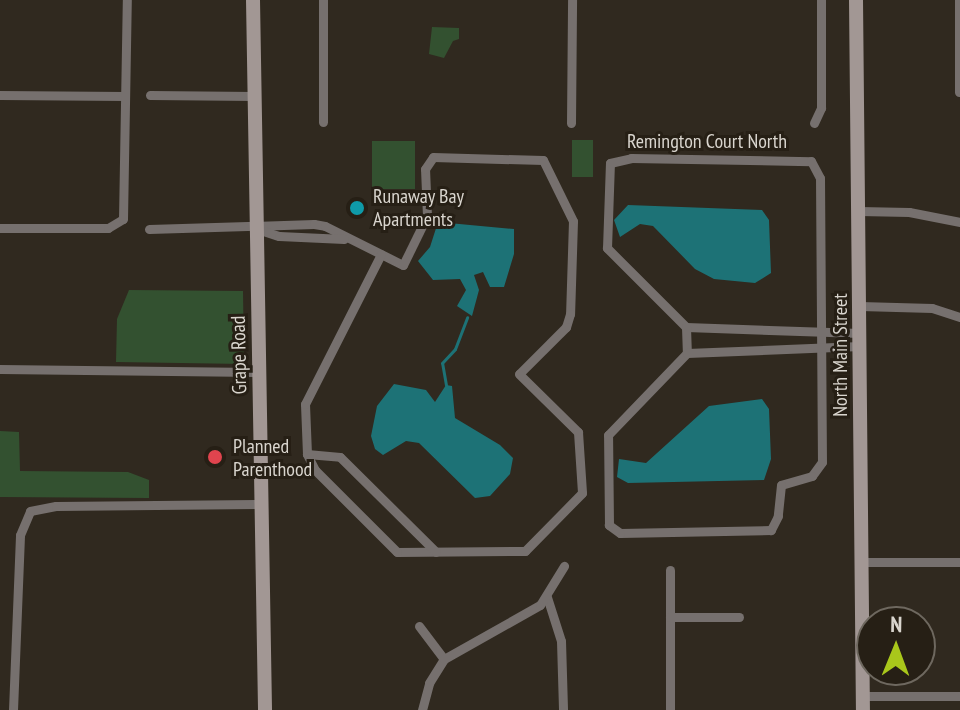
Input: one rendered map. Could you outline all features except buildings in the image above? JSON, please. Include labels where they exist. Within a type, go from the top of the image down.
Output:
[{"type":"main road","name":"Grape Road","points":[[253,0],[265,710]]},
{"type":"main road","name":"North Main Street","points":[[856,0],[863,703]]},
{"type":"street","points":[[0,228],[119,224],[125,207],[127,0]]},
{"type":"street","points":[[323,0],[323,122]]},
{"type":"street","points":[[571,123],[572,0]]},
{"type":"street","points":[[814,123],[821,108],[821,0]]},
{"type":"street","points":[[959,0],[959,92]]},
{"type":"street","points":[[0,95],[125,96]]},
{"type":"street","points":[[150,95],[254,96]]},
{"type":"street","points":[[149,229],[257,229],[279,236],[357,242],[381,254],[403,265],[427,216],[425,169],[433,157],[537,158],[549,168],[571,211],[569,321],[519,374],[578,432],[582,493],[525,551],[397,552],[315,470],[307,454],[305,404],[381,254]]},
{"type":"street","name":"Remington Court North","points":[[686,327],[607,248],[610,163],[631,158],[811,161],[820,178],[821,333]]},
{"type":"street","points":[[859,211],[909,212],[960,222]]},
{"type":"street","points":[[860,306],[932,308],[960,317]]},
{"type":"street","points":[[687,353],[686,327],[821,333],[860,340]]},
{"type":"street","points":[[821,333],[821,346],[821,467],[812,476],[781,485],[778,516],[771,530],[742,534],[613,530],[605,505],[608,435],[687,353],[821,346],[860,340]]},
{"type":"street","points":[[0,369],[259,372]]},
{"type":"street","points":[[307,454],[340,457],[436,552]]},
{"type":"street","points":[[13,710],[20,535],[30,511],[56,506],[262,504]]},
{"type":"street","points":[[862,562],[960,562]]},
{"type":"street","points":[[422,710],[429,683],[444,659],[547,597],[564,566]]},
{"type":"street","points":[[670,570],[670,710]]},
{"type":"street","points":[[547,597],[561,641],[563,710]]},
{"type":"street","points":[[670,617],[739,617]]},
{"type":"street","points":[[419,626],[444,659]]},
{"type":"street","points":[[863,703],[960,696]]},
{"type":"green space","points":[[432,27],[459,28],[459,39],[453,41],[444,58],[429,54]]},
{"type":"green space","points":[[572,140],[593,140],[593,177],[572,177]]},
{"type":"green space","points":[[372,141],[415,141],[415,189],[372,189]]},
{"type":"green space","points":[[129,290],[243,291],[244,364],[116,362],[117,319]]},
{"type":"green space","points":[[0,431],[19,432],[20,471],[128,472],[149,480],[149,498],[0,497]]},
{"type":"water","points":[[628,205],[762,210],[769,220],[771,273],[755,283],[714,279],[695,269],[653,226],[640,224],[620,237],[614,220]]},
{"type":"water","points":[[438,222],[514,229],[514,254],[504,287],[490,287],[483,272],[474,275],[479,290],[472,316],[457,306],[466,290],[460,279],[433,280],[418,261],[430,247]]},
{"type":"water","points":[[394,384],[426,390],[435,402],[446,385],[452,386],[455,418],[500,445],[513,458],[510,474],[490,496],[475,498],[419,443],[406,441],[383,455],[375,449],[371,436],[377,406]]},
{"type":"water","points":[[762,399],[769,409],[771,459],[764,480],[628,483],[617,477],[619,459],[646,463],[709,406]]},
{"type":"waterway","points":[[446,385],[442,363],[455,349],[467,317]]},
{"type":"place","name":"Runaway Bay Apartments","points":[[357,208]]},
{"type":"place","name":"Planned Parenthood","points":[[215,457]]}]
